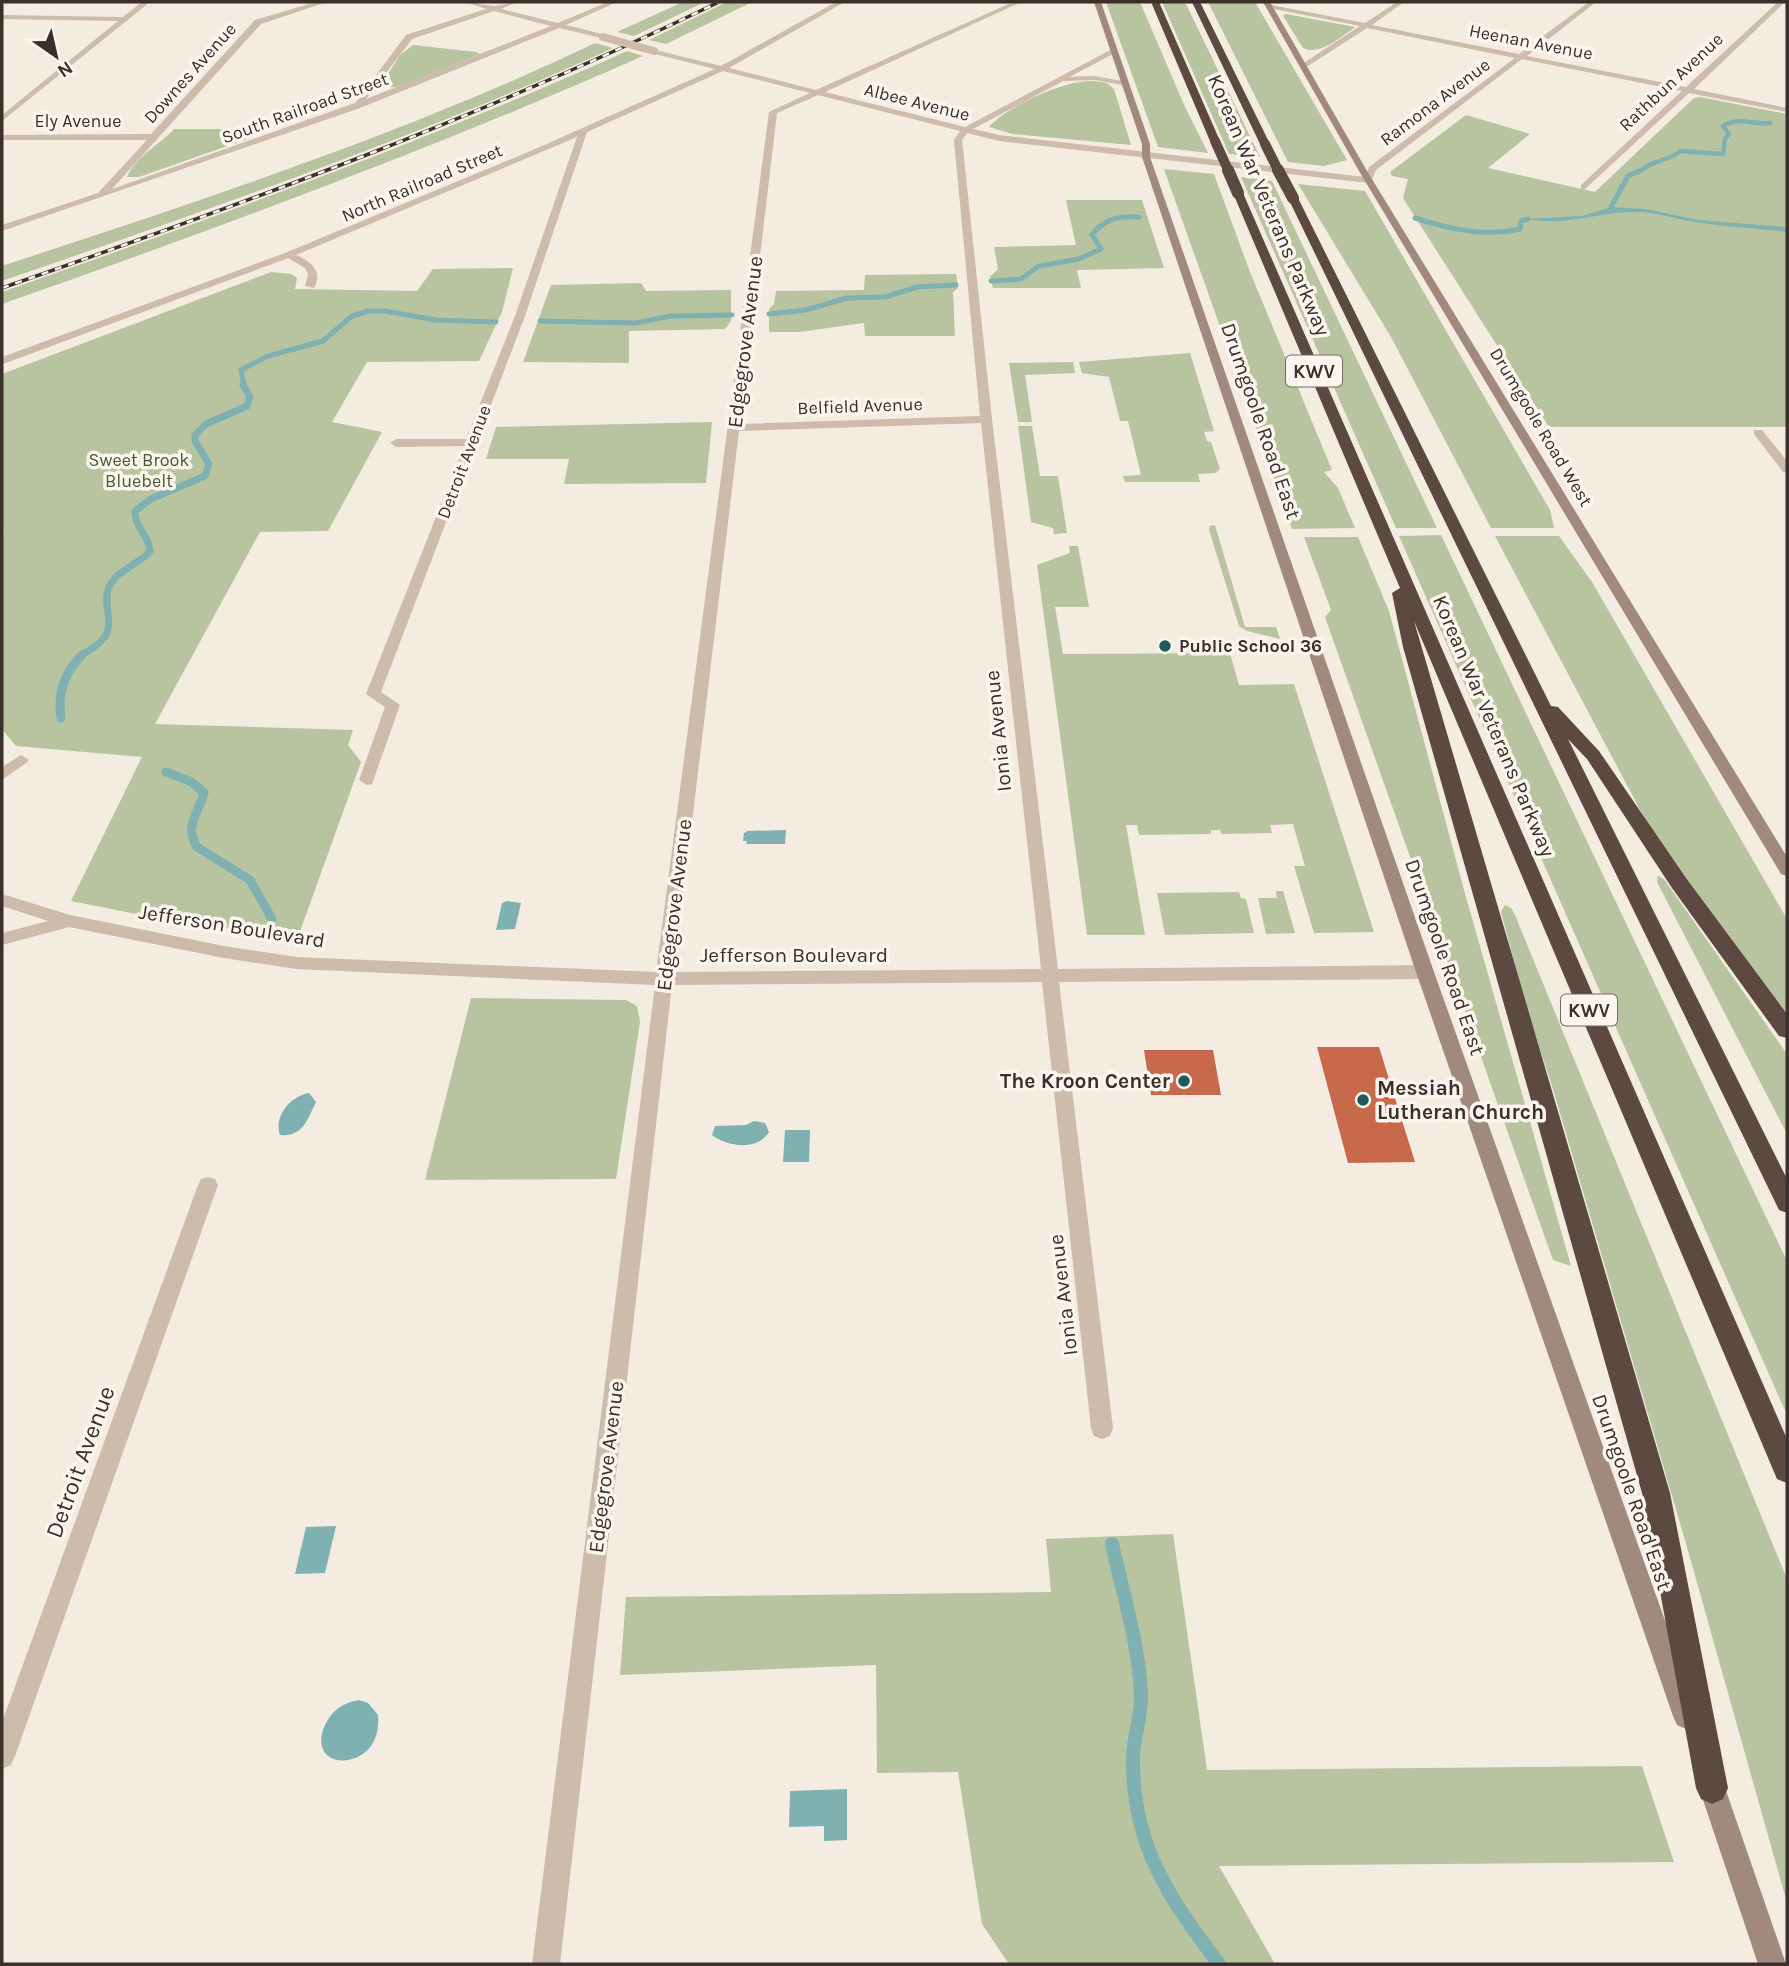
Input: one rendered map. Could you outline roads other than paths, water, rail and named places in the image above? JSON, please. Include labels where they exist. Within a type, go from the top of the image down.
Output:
[{"type":"highway","name":"Korean War Veterans Parkway","points":[[1154,2],[1787,1470]]},
{"type":"highway","name":"Korean War Veterans Parkway","points":[[1196,2],[1787,1203]]},
{"type":"highway","points":[[1391,550],[1411,647],[1656,1493],[1712,1788]]},
{"type":"highway","points":[[1536,693],[1593,755],[1679,883],[1787,1030]]},
{"type":"main road","name":"Drumgoole Road East","points":[[1097,2],[1146,144],[1146,157],[1425,972],[1772,1964]]},
{"type":"main road","name":"Drumgoole Road West","points":[[1268,4],[1368,180],[1787,870]]},
{"type":"street","points":[[2,119],[146,2]]},
{"type":"street","name":"Downes Avenue","points":[[101,195],[258,22],[323,2]]},
{"type":"street","name":"Albee Avenue","points":[[468,2],[965,130],[1020,141],[1368,180]]},
{"type":"street","points":[[357,106],[409,37],[514,2]]},
{"type":"street","name":"South Railroad Street","points":[[2,228],[218,157],[357,106],[481,58],[613,2]]},
{"type":"street","name":"North Railroad Street","points":[[2,361],[288,255],[583,132],[723,68],[841,2]]},
{"type":"street","name":"Edgegrove Avenue","points":[[546,1964],[664,979],[773,112],[1018,2]]},
{"type":"street","points":[[1305,66],[1401,2]]},
{"type":"street","name":"Ramona Avenue","points":[[1368,180],[1372,169],[1592,2]]},
{"type":"street","name":"Rathbun Avenue","points":[[1584,187],[1782,2]]},
{"type":"street","name":"Heenan Avenue","points":[[1268,4],[1787,110]]},
{"type":"street","points":[[2,17],[126,19]]},
{"type":"street","points":[[965,130],[1114,50]]},
{"type":"street","points":[[1052,83],[1085,78],[1125,84]]},
{"type":"street","name":"Ionia Avenue","points":[[965,130],[958,140],[986,419],[1101,1428]]},
{"type":"street","name":"Detroit Avenue","points":[[367,780],[393,705],[373,694],[520,316],[583,132]]},
{"type":"street","name":"Ely Avenue","points":[[2,137],[154,137]]},
{"type":"street","points":[[288,255],[309,266],[314,272],[310,286]]},
{"type":"street","name":"Belfield Avenue","points":[[734,428],[986,419]]},
{"type":"street","points":[[1758,432],[1787,469]]},
{"type":"street","points":[[396,443],[472,442]]},
{"type":"street","points":[[2,775],[21,760]]},
{"type":"street","name":"Jefferson Boulevard","points":[[2,900],[69,921],[224,952],[296,963],[664,979],[1425,972]]},
{"type":"street","points":[[2,939],[69,921]]},
{"type":"street","name":"Detroit Avenue","points":[[2,1756],[208,1185]]},
{"type":"water","points":[[1611,207],[1646,209],[1698,220],[1787,227],[1787,232],[1707,224],[1643,212],[1555,221],[1528,219],[1582,216]]},
{"type":"water","points":[[786,830],[785,844],[746,844],[747,841],[743,841],[744,833],[748,831]]},
{"type":"water","points":[[502,903],[521,903],[515,929],[496,930]]},
{"type":"water","points":[[309,1093],[316,1102],[307,1121],[294,1133],[280,1135],[279,1121],[285,1108],[296,1098]]},
{"type":"water","points":[[754,1121],[765,1123],[769,1132],[764,1138],[749,1145],[725,1142],[712,1135],[715,1126],[746,1125]]},
{"type":"water","points":[[785,1130],[810,1130],[809,1162],[783,1162]]},
{"type":"water","points":[[336,1526],[325,1573],[295,1574],[306,1527]]},
{"type":"water","points":[[359,1700],[368,1703],[378,1715],[377,1734],[369,1748],[358,1757],[334,1759],[325,1752],[321,1741],[325,1725],[339,1708]]},
{"type":"water","points":[[847,1789],[847,1840],[824,1841],[824,1826],[789,1827],[790,1791]]},
{"type":"waterway","points":[[1639,172],[1681,151],[1723,154],[1725,139],[1729,134],[1723,126],[1729,123],[1770,123]]},
{"type":"waterway","points":[[1611,207],[1628,176],[1641,170]]},
{"type":"waterway","points":[[991,281],[1021,279],[1039,266],[1079,259],[1101,249],[1092,235],[1102,225],[1119,218],[1139,217]]},
{"type":"waterway","points":[[1415,218],[1480,232],[1520,229],[1521,221],[1528,219]]},
{"type":"waterway","points":[[769,314],[806,310],[847,298],[885,297],[917,287],[956,285]]},
{"type":"waterway","points":[[244,386],[241,370],[268,356],[323,341],[352,316],[368,311],[385,311],[435,320],[496,322]]},
{"type":"waterway","points":[[540,321],[635,323],[671,316],[732,315]]},
{"type":"waterway","points":[[81,656],[97,645],[106,634],[109,621],[107,594],[112,581],[150,551],[135,517],[135,511],[151,499],[205,476],[209,464],[195,441],[195,435],[206,424],[247,406],[250,397],[243,385]]},
{"type":"waterway","points":[[61,718],[63,684],[81,656]]},
{"type":"waterway","points":[[166,772],[192,782],[204,793],[192,826],[193,840],[197,847],[250,880],[272,919]]},
{"type":"waterway","points":[[1112,1544],[1140,1676],[1141,1703],[1133,1758],[1139,1818],[1157,1869],[1170,1893],[1219,1964]]},
{"type":"railway","points":[[2,288],[275,190],[455,120],[719,2]]},
{"type":"place","name":"Public School 36","points":[[1165,646]]},
{"type":"place","name":"The Kroon Center","points":[[1184,1081]]},
{"type":"place","name":"Messiah Lutheran Church","points":[[1363,1100]]},
{"type":"park label","name":"Sweet Brook Bluebelt","points":[[139,470]]}]
